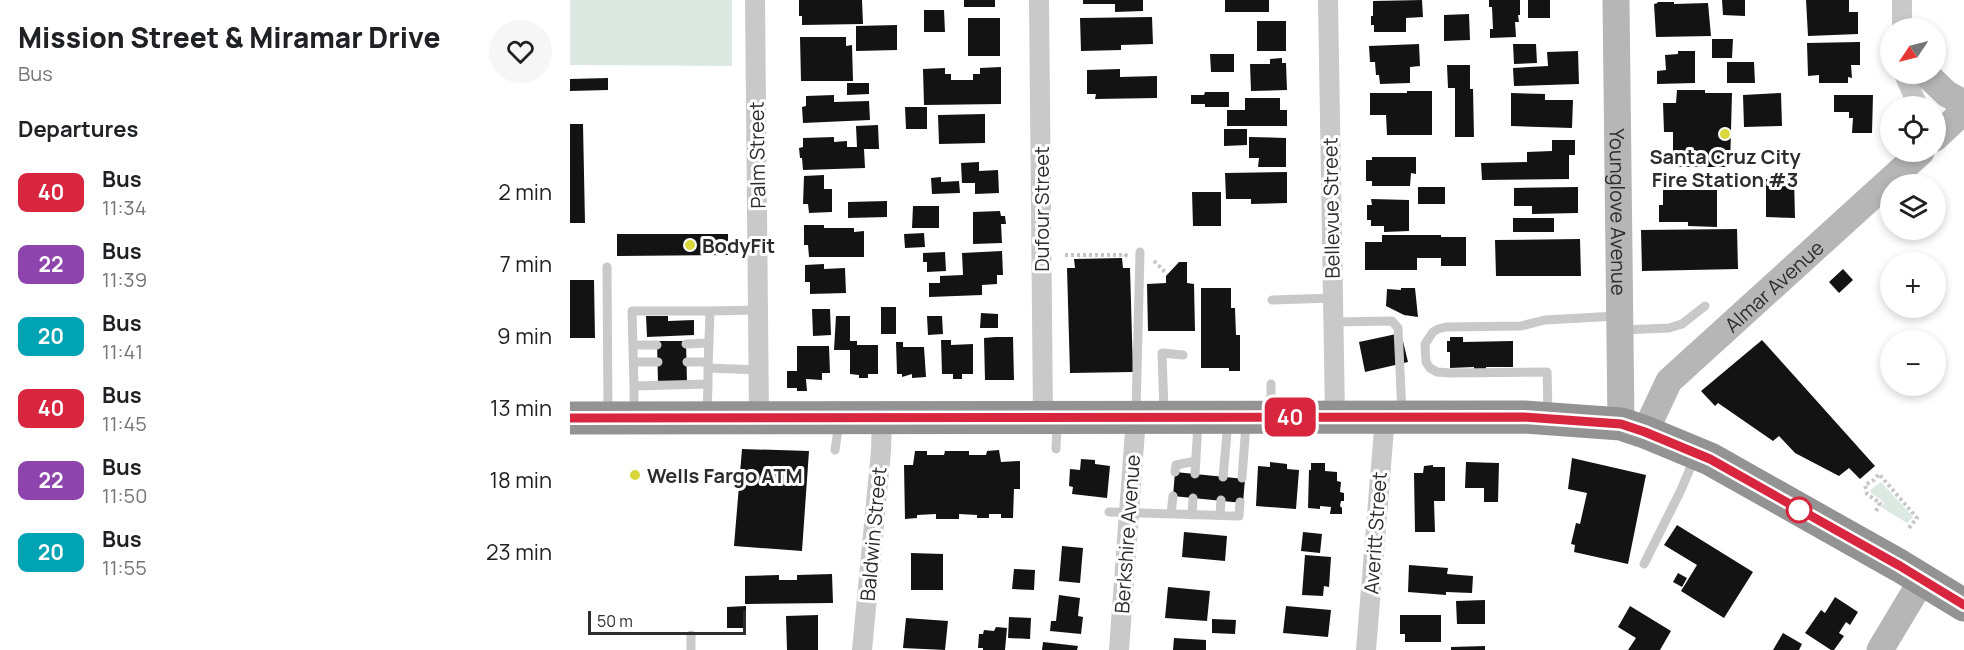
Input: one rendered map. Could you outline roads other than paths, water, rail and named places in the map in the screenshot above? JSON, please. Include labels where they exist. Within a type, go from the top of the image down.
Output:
[{"type":"highway","points":[[570,418],[882,417],[1052,428],[1150,418],[1548,417],[1633,428],[1710,459],[1964,605]]},
{"type":"street","name":"Palm Street","points":[[755,0],[759,418]]},
{"type":"street","name":"Dufour Street","points":[[1039,0],[1052,428]]},
{"type":"street","name":"Bellevue Street","points":[[1328,0],[1335,417]]},
{"type":"street","name":"Younglove Avenue","points":[[1616,0],[1620,323],[1633,428]]},
{"type":"street","points":[[1902,0],[1902,18]]},
{"type":"street","points":[[1936,84],[1947,94],[1964,102]]},
{"type":"street","points":[[1946,128],[1964,111]]},
{"type":"street","name":"Almar Avenue","points":[[1633,428],[1669,381],[1910,162]]},
{"type":"street","name":"Baldwin Street","points":[[862,650],[881,451],[882,417]]},
{"type":"street","name":"Averitt Street","points":[[1366,650],[1393,417]]},
{"type":"street","name":"Berkshire Avenue","points":[[1119,650],[1126,548],[1119,513],[1150,418]]},
{"type":"street","points":[[1880,650],[1922,580]]},
{"type":"lane","points":[[1140,256],[1150,418]]},
{"type":"lane","points":[[607,267],[621,418]]},
{"type":"lane","points":[[1272,300],[1333,298]]},
{"type":"lane","points":[[1548,417],[1547,372],[1437,372],[1427,364],[1425,344],[1433,332],[1446,327],[1521,326],[1545,320],[1620,323],[1669,328],[1682,324],[1705,306]]},
{"type":"lane","points":[[621,418],[634,386],[632,312],[758,310]]},
{"type":"lane","points":[[706,418],[710,311]]},
{"type":"lane","points":[[1333,322],[1392,321],[1398,328],[1393,417]]},
{"type":"lane","points":[[686,344],[709,343]]},
{"type":"lane","points":[[633,345],[657,345]]},
{"type":"lane","points":[[1150,418],[1162,353],[1183,355]]},
{"type":"lane","points":[[634,362],[658,362]]},
{"type":"lane","points":[[687,362],[759,370]]},
{"type":"lane","points":[[634,386],[708,384]]},
{"type":"lane","points":[[1175,472],[1176,465],[1196,461],[1236,417],[1271,384]]},
{"type":"lane","points":[[1223,477],[1236,417]]},
{"type":"lane","points":[[1236,417],[1242,478]]},
{"type":"lane","points":[[835,450],[840,418]]},
{"type":"lane","points":[[1644,564],[1681,490],[1696,454]]},
{"type":"lane","points":[[1195,474],[1196,461]]},
{"type":"lane","points":[[1171,514],[1173,496]]},
{"type":"lane","points":[[1192,515],[1193,498]]},
{"type":"lane","points":[[1220,515],[1221,500]]},
{"type":"lane","points":[[1119,513],[1239,516],[1240,502]]},
{"type":"lane","points":[[691,635],[691,650]]},
{"type":"place","name":"Santa Cruz City Fire Station #3","points":[[1725,134]]},
{"type":"place","name":"BodyFit","points":[[690,245]]},
{"type":"place","name":"Wells Fargo ATM","points":[[635,475]]}]
